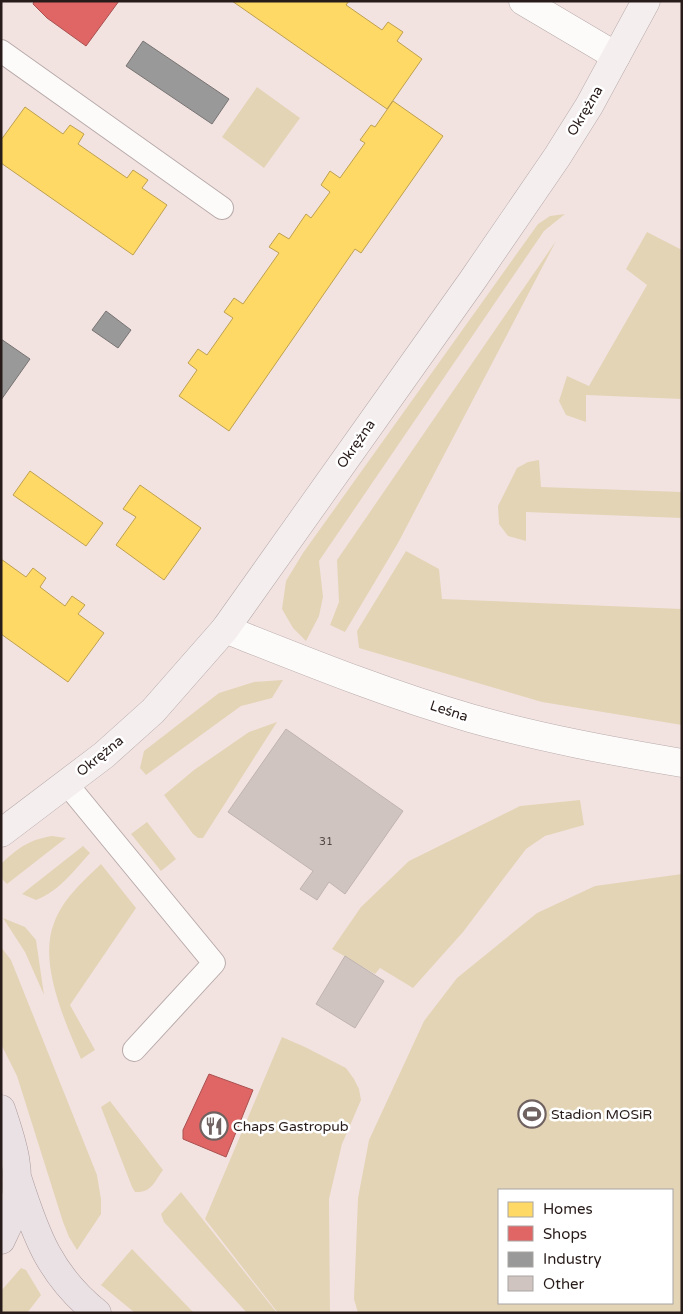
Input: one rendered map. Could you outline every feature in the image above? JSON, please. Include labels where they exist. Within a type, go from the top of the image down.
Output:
[{"type":"main road","points":[[1,1109],[14,1144],[18,1180],[34,1228],[63,1281],[82,1301],[97,1313]]},
{"type":"main road","points":[[1,1240],[13,1212],[18,1180]]},
{"type":"street","points":[[522,1],[616,56]]},
{"type":"street","name":"Okrężna","points":[[1,834],[104,754],[153,711],[225,628],[472,281],[557,157],[589,106],[646,1]]},
{"type":"street","name":"Leśna","points":[[225,628],[323,668],[470,718],[550,739],[682,763]]},
{"type":"lane","points":[[1,51],[222,208]]},
{"type":"lane","points":[[66,784],[214,963],[134,1050]]},
{"type":"shaded area","points":[[257,87],[300,118],[264,168],[222,137]]},
{"type":"shaded area","points":[[565,214],[544,231],[319,561],[323,597],[319,616],[306,641],[293,628],[282,609],[286,581],[303,553],[538,224],[550,216]]},
{"type":"shaded area","points":[[647,232],[682,250],[682,399],[586,395],[586,422],[566,415],[559,401],[567,376],[589,386],[647,285],[626,269]]},
{"type":"shaded area","points":[[556,241],[398,543],[345,632],[330,625],[339,602],[337,560]]},
{"type":"shaded area","points":[[539,460],[541,487],[682,492],[682,518],[526,512],[526,541],[508,536],[499,524],[498,506],[517,468],[528,462]]},
{"type":"shaded area","points":[[406,551],[439,569],[442,599],[682,609],[682,725],[542,702],[359,648],[357,631]]},
{"type":"shaded area","points":[[283,680],[272,698],[241,706],[146,775],[140,768],[144,751],[219,693],[254,682]]},
{"type":"shaded area","points":[[277,722],[203,838],[198,838],[164,795],[194,770],[249,732]]},
{"type":"shaded area","points":[[580,800],[584,825],[545,836],[526,849],[463,932],[413,988],[380,968],[375,974],[332,949],[361,907],[409,861],[520,806]]},
{"type":"shaded area","points":[[147,822],[176,859],[161,871],[131,834]]},
{"type":"shaded area","points":[[52,836],[66,838],[7,884],[1,878],[1,864],[13,853],[30,842]]},
{"type":"shaded area","points":[[83,846],[90,853],[72,874],[52,892],[36,900],[22,894]]},
{"type":"shaded area","points":[[101,864],[136,908],[70,1005],[95,1050],[81,1059],[61,1010],[51,974],[50,939],[54,923],[63,906],[74,891]]},
{"type":"shaded area","name":"Stadion MOSiR","points":[[682,874],[682,1313],[358,1313],[354,1299],[358,1198],[369,1140],[424,1021],[457,978],[537,913],[595,886]]},
{"type":"shaded area","points":[[3,918],[25,927],[36,940],[44,995],[25,952]]},
{"type":"shaded area","points":[[1,947],[11,960],[97,1175],[101,1199],[101,1214],[77,1250],[63,1222],[17,1076],[1,1044]]},
{"type":"shaded area","points":[[282,1037],[346,1068],[359,1089],[361,1100],[342,1144],[329,1199],[330,1313],[278,1313],[205,1219]]},
{"type":"shaded area","points":[[110,1101],[163,1170],[152,1186],[145,1191],[135,1192],[132,1187],[101,1107]]},
{"type":"shaded area","points":[[181,1192],[277,1313],[247,1313],[164,1222],[161,1214]]},
{"type":"shaded area","points":[[132,1249],[194,1313],[135,1313],[101,1285]]},
{"type":"shaded area","points":[[21,1268],[26,1270],[41,1295],[27,1313],[1,1312],[1,1291]]},
{"type":"building: Homes","points":[[232,1],[349,1],[346,5],[382,30],[388,22],[403,32],[397,41],[422,59],[387,109]]},
{"type":"building: Homes","points":[[393,101],[443,136],[361,253],[355,249],[229,431],[179,396],[197,370],[188,363],[198,349],[207,355],[233,318],[224,312],[234,298],[243,304],[279,253],[269,247],[279,233],[289,239],[306,214],[311,218],[330,192],[321,185],[330,171],[340,178],[365,143],[360,140],[371,125],[375,127]]},
{"type":"building: Homes","points":[[25,107],[63,134],[70,125],[84,134],[78,144],[127,178],[133,170],[148,180],[142,188],[167,205],[133,255],[1,163],[1,140]]},
{"type":"building: Homes","points":[[30,471],[103,523],[86,546],[13,495]]},
{"type":"building: Homes","points":[[140,485],[201,528],[164,580],[116,545],[136,517],[123,509]]},
{"type":"building: Homes","points":[[1,559],[26,577],[33,568],[46,578],[40,587],[65,606],[72,596],[85,605],[78,614],[104,633],[68,682],[1,634]]},
{"type":"building: Shops","points":[[34,1],[119,1],[86,46],[47,18],[33,4]]},
{"type":"building: Shops","points":[[209,1074],[253,1090],[226,1157],[183,1139],[183,1130]]},
{"type":"building: Industry","points":[[143,41],[229,99],[212,124],[126,66]]},
{"type":"building: Industry","points":[[106,311],[131,330],[118,348],[92,330]]},
{"type":"building: Industry","points":[[1,339],[30,359],[1,400]]},
{"type":"building: Other","points":[[286,729],[403,811],[345,894],[329,882],[317,900],[300,889],[313,871],[228,812]]},
{"type":"building: Other","points":[[345,956],[384,981],[355,1028],[316,1004]]},
{"type":"place","name":"Stadion MOSiR","points":[[532,1114]]},
{"type":"place","name":"Chaps Gastropub","points":[[214,1126]]}]
